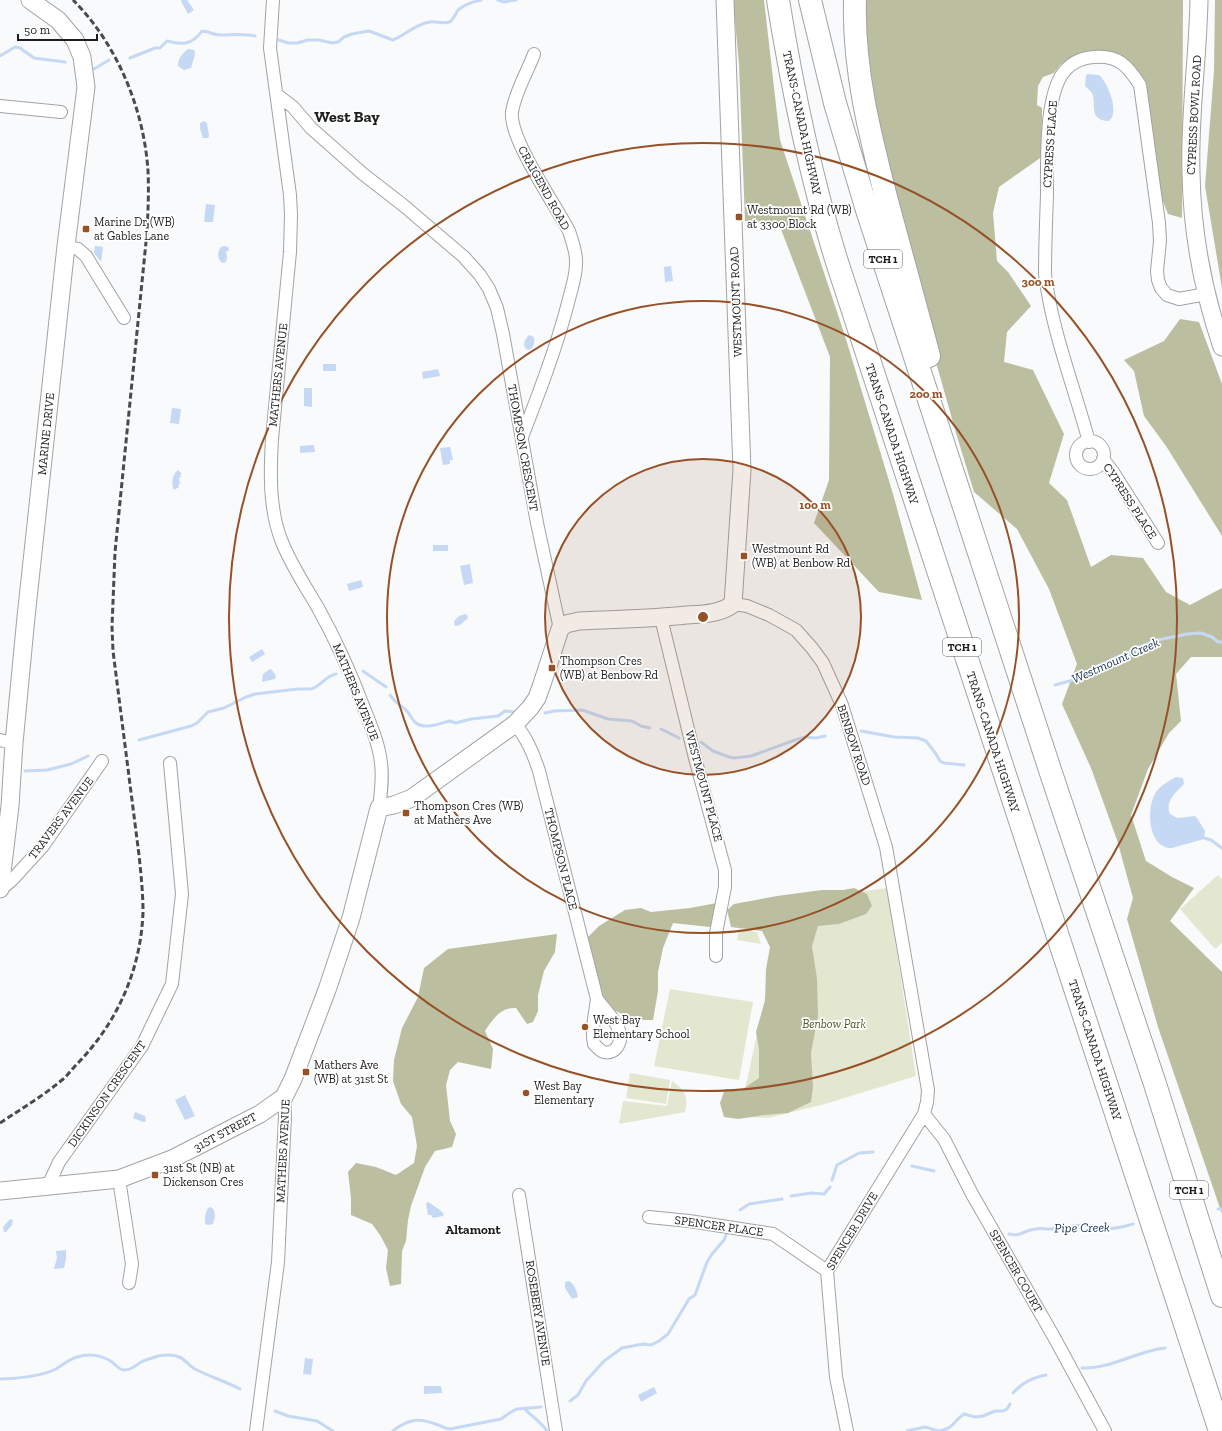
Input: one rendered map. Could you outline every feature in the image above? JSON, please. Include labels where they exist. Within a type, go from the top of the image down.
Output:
[{"type":"highway","name":"TRANS-CANADA HIGHWAY","points":[[778,0],[806,148],[815,187],[836,258],[1220,1431]]},
{"type":"highway","name":"TCH 1","points":[[810,0],[835,103],[854,168],[1070,833],[1155,1084],[1222,1296]]},
{"type":"highway","points":[[855,0],[855,34],[857,56],[867,120],[890,213],[941,401],[967,515]]},
{"type":"highway","points":[[1155,1084],[1222,1257]]},
{"type":"highway","points":[[1172,1287],[1207,1431]]},
{"type":"street","name":"MARINE DRIVE","points":[[0,890],[10,806],[7,741],[27,609],[66,246],[86,87],[82,57],[75,40],[58,20],[30,0]]},
{"type":"street","name":"MATHERS AVENUE","points":[[256,1431],[278,1262],[285,1116],[284,1097],[293,1079],[327,990],[349,925],[374,831],[379,808],[382,777],[381,761],[373,730],[345,661],[281,541],[272,494],[271,461],[290,260],[291,232],[290,196],[270,48],[273,0]]},
{"type":"street","name":"WESTMOUNT ROAD","points":[[725,0],[742,470],[733,604]]},
{"type":"street","name":"CYPRESS BOWL ROAD","points":[[1199,0],[1191,135],[1193,209],[1199,260],[1206,294],[1222,347]]},
{"type":"street","name":"CRAIGEND ROAD","points":[[522,437],[542,387],[563,321],[575,274],[576,263],[569,231],[521,147],[513,121],[512,114],[514,104],[534,54]]},
{"type":"street","name":"CYPRESS PLACE","points":[[1089,442],[1058,337],[1047,291],[1045,274],[1048,152],[1051,106],[1062,76],[1071,65],[1083,58],[1101,56],[1113,58],[1124,64],[1140,84],[1160,223],[1157,271],[1159,285],[1167,295],[1179,299],[1206,294]]},
{"type":"street","name":"THOMPSON CRESCENT","points":[[276,94],[293,106],[311,128],[362,174],[402,205],[464,257],[480,275],[489,289],[497,308],[537,523],[560,630]]},
{"type":"street","points":[[0,106],[61,112]]},
{"type":"street","points":[[66,246],[78,249],[86,256],[124,318]]},
{"type":"street","name":"CYPRESS PLACE","points":[[1095,442],[1101,447],[1104,455],[1103,459],[1099,466],[1087,469],[1080,465],[1076,457],[1078,449],[1083,443],[1095,442]]},
{"type":"street","name":"CYPRESS PLACE","points":[[1103,459],[1113,472],[1158,543]]},
{"type":"street","points":[[379,808],[394,805],[412,798],[515,724],[537,698],[560,630],[566,624],[579,621],[662,618],[721,611],[733,604]]},
{"type":"street","name":"BENBOW ROAD","points":[[733,604],[747,606],[769,615],[796,630],[823,663],[842,705],[886,847],[928,1090],[924,1114]]},
{"type":"street","name":"WESTMOUNT PLACE","points":[[662,618],[695,758],[725,870],[725,887],[716,933],[716,956]]},
{"type":"street","name":"THOMPSON PLACE","points":[[515,724],[523,733],[530,746],[539,771],[597,999]]},
{"type":"street","name":"TRAVERS AVENUE","points":[[0,890],[12,880],[43,846],[102,761]]},
{"type":"street","name":"DICKINSON CRESCENT","points":[[48,1186],[59,1162],[142,1046],[172,984],[182,894],[170,763]]},
{"type":"street","name":"31ST STREET","points":[[1,1190],[119,1179],[172,1159],[260,1114],[284,1097]]},
{"type":"street","name":"SPENCER DRIVE","points":[[847,1431],[836,1377],[826,1271],[924,1114]]},
{"type":"street","name":"SPENCER COURT","points":[[924,1114],[944,1139],[972,1194],[1054,1337],[1105,1431]]},
{"type":"street","points":[[119,1179],[132,1264],[129,1284]]},
{"type":"street","name":"ROSEBERY AVENUE","points":[[519,1195],[556,1431]]},
{"type":"street","name":"SPENCER PLACE","points":[[649,1216],[773,1234],[826,1271]]},
{"type":"green space","points":[[733,0],[764,0],[780,140],[845,336],[893,494],[922,600],[879,592],[814,523],[829,480],[830,357],[779,224],[745,221],[739,64]]},
{"type":"green space","points":[[863,0],[1183,0],[1182,218],[1168,214],[1162,199],[1133,70],[1079,54],[1060,65],[1054,73],[1043,77],[1038,86],[1037,105],[1042,108],[1042,124],[1046,130],[1043,156],[999,187],[993,213],[997,261],[1008,272],[1031,306],[1007,332],[1004,362],[1033,370],[1064,434],[1049,483],[1067,500],[1091,567],[1111,555],[1143,558],[1166,592],[1190,605],[1222,588],[1222,657],[1191,657],[1176,674],[1181,721],[1169,733],[1148,769],[1131,815],[1146,861],[1194,888],[1170,921],[1222,972],[1222,1214],[1158,1027],[1127,919],[1133,898],[1117,840],[1091,768],[1062,704],[1077,664],[1049,589],[1017,529],[974,492],[956,433],[893,210],[868,93]]},
{"type":"green space","points":[[1215,0],[1222,0],[1222,288],[1205,186],[1214,71]]},
{"type":"green space","points":[[1180,319],[1199,322],[1222,384],[1222,536],[1166,446],[1144,416],[1134,371],[1124,360],[1164,341]]},
{"type":"green space","points":[[1218,875],[1222,879],[1222,943],[1215,949],[1180,909]]},
{"type":"green space","points":[[854,888],[867,894],[872,906],[866,914],[839,924],[818,926],[812,946],[817,979],[818,1016],[811,1053],[813,1087],[811,1102],[788,1113],[738,1119],[724,1117],[720,1103],[725,1089],[740,1091],[759,1078],[759,1049],[756,1032],[765,1001],[766,969],[770,947],[762,931],[731,927],[727,910],[734,904],[777,896],[822,890],[843,890]]},
{"type":"green space","name":"Benbow Park","points":[[887,888],[916,1076],[825,1104],[768,1118],[739,1117],[786,901]]},
{"type":"green space","points":[[717,903],[718,914],[710,927],[673,923],[663,948],[658,972],[658,991],[653,1020],[633,1020],[610,1008],[601,992],[586,939],[599,926],[625,910],[641,908],[651,912],[690,908]]},
{"type":"green space","points":[[739,929],[757,932],[761,944],[737,940]]},
{"type":"green space","points":[[557,934],[555,952],[544,971],[538,995],[538,1011],[533,1022],[527,1024],[516,1008],[511,1008],[501,1012],[485,1031],[493,1049],[491,1069],[458,1062],[450,1070],[446,1085],[450,1121],[456,1134],[452,1147],[435,1151],[425,1167],[411,1206],[408,1220],[406,1241],[402,1251],[401,1284],[390,1286],[386,1268],[388,1250],[380,1235],[372,1224],[351,1215],[348,1172],[356,1163],[376,1167],[396,1175],[414,1163],[417,1146],[412,1117],[401,1104],[393,1081],[394,1060],[402,1028],[418,997],[424,968],[448,949]]},
{"type":"green space","points":[[670,989],[753,1002],[739,1080],[654,1066]]},
{"type":"green space","points":[[630,1073],[670,1080],[666,1104],[626,1098]]},
{"type":"green space","points":[[672,1081],[680,1087],[686,1098],[685,1112],[619,1124],[623,1101],[667,1106]]},
{"type":"water","points":[[187,0],[194,10],[188,14],[181,1]]},
{"type":"water","points":[[188,49],[194,50],[195,54],[191,68],[184,70],[178,66],[178,63],[181,56]]},
{"type":"water","points":[[1086,75],[1099,75],[1106,84],[1112,98],[1113,105],[1112,117],[1109,121],[1098,118],[1095,114],[1092,93],[1085,86]]},
{"type":"water","points":[[204,121],[207,123],[208,138],[203,138],[200,129],[200,123]]},
{"type":"water","points":[[206,204],[215,205],[213,222],[204,222]]},
{"type":"water","points":[[95,246],[103,247],[101,262],[94,253]]},
{"type":"water","points":[[221,247],[228,247],[229,250],[226,252],[226,262],[222,263],[218,257],[218,253]]},
{"type":"water","points":[[671,266],[673,281],[665,282],[664,267]]},
{"type":"water","points":[[529,335],[534,337],[534,345],[528,350],[525,348],[524,343]]},
{"type":"water","points":[[323,364],[336,364],[336,371],[323,371]]},
{"type":"water","points":[[438,369],[440,376],[423,379],[422,372]]},
{"type":"water","points":[[304,388],[312,388],[312,407],[304,406]]},
{"type":"water","points":[[172,408],[181,409],[179,424],[170,423]]},
{"type":"water","points":[[314,445],[315,452],[300,453],[300,446]]},
{"type":"water","points":[[450,447],[453,460],[450,460],[450,464],[443,465],[440,448]]},
{"type":"water","points":[[178,470],[182,474],[179,478],[180,484],[178,485],[179,487],[174,490],[174,474]]},
{"type":"water","points":[[433,545],[448,545],[448,551],[433,551]]},
{"type":"water","points":[[470,564],[473,583],[464,585],[460,566]]},
{"type":"water","points":[[361,580],[363,587],[349,591],[347,584]]},
{"type":"water","points":[[465,614],[468,618],[460,625],[455,626],[454,621],[459,616]]},
{"type":"water","points":[[262,649],[265,654],[252,662],[249,657]]},
{"type":"water","points":[[270,669],[276,676],[275,679],[262,682],[263,674]]},
{"type":"water","points":[[1176,777],[1183,778],[1184,784],[1174,794],[1170,801],[1170,814],[1177,818],[1195,816],[1205,831],[1204,839],[1172,848],[1164,846],[1153,834],[1150,816],[1153,799],[1156,792],[1163,785]]},
{"type":"water","points":[[185,1095],[195,1116],[185,1120],[175,1100]]},
{"type":"water","points":[[135,1112],[145,1116],[146,1121],[143,1122],[133,1118]]},
{"type":"water","points":[[428,1202],[440,1210],[444,1214],[443,1216],[433,1218],[431,1215],[428,1215],[426,1204]]},
{"type":"water","points":[[211,1207],[214,1210],[215,1217],[213,1224],[208,1225],[205,1224],[205,1216],[208,1208]]},
{"type":"water","points":[[10,1219],[13,1220],[12,1225],[6,1232],[4,1232],[3,1227]]},
{"type":"water","points":[[66,1250],[64,1268],[54,1269],[57,1258],[56,1251]]},
{"type":"water","points":[[568,1281],[574,1285],[578,1297],[572,1299],[565,1288],[565,1282]]},
{"type":"water","points":[[305,1358],[313,1359],[311,1375],[303,1374]]},
{"type":"water","points":[[424,1386],[441,1386],[442,1393],[424,1394]]},
{"type":"water","points":[[654,1387],[657,1393],[641,1402],[638,1395]]},
{"type":"waterway","points":[[279,40],[288,43],[297,43],[308,40],[319,40],[332,43],[338,42],[344,37],[352,34],[369,31],[393,40],[425,23],[449,22],[458,10],[481,0]]},
{"type":"waterway","points":[[498,0],[504,2],[516,0]]},
{"type":"waterway","points":[[130,58],[155,48],[160,48],[167,41],[186,43],[194,39],[202,31],[218,35],[242,34],[255,36]]},
{"type":"waterway","points":[[0,56],[15,47],[20,48],[34,58],[65,62]]},
{"type":"waterway","points":[[94,69],[109,60]]},
{"type":"waterway","name":"Westmount Creek","points":[[1055,685],[1077,679],[1093,668],[1158,640],[1187,634],[1201,633],[1212,637],[1218,642],[1222,642]]},
{"type":"waterway","name":"Westmount Creek","points":[[363,671],[386,687]]},
{"type":"waterway","name":"Westmount Creek","points":[[139,740],[191,726],[197,723],[208,712],[224,708],[246,697],[255,694],[315,688],[329,677],[336,674]]},
{"type":"waterway","name":"Westmount Creek","points":[[390,695],[406,710],[415,722],[424,726],[450,721],[456,723],[471,719],[498,716],[505,711],[514,712]]},
{"type":"waterway","name":"Westmount Creek","points":[[545,713],[554,711],[582,710],[608,719],[632,721],[641,726],[650,728]]},
{"type":"waterway","name":"Westmount Creek","points":[[661,729],[679,738]]},
{"type":"waterway","name":"Westmount Creek","points":[[861,731],[894,737],[918,738],[926,741],[940,761],[944,763],[964,765]]},
{"type":"waterway","name":"Westmount Creek","points":[[701,742],[713,751],[734,758],[751,756],[806,737],[816,738],[825,736]]},
{"type":"waterway","name":"Westmount Creek","points":[[25,771],[47,770],[71,764],[88,756]]},
{"type":"waterway","points":[[1204,838],[1211,840],[1222,848]]},
{"type":"waterway","name":"Pipe Creek","points":[[832,1180],[837,1165],[859,1153],[873,1152]]},
{"type":"waterway","name":"Pipe Creek","points":[[912,1166],[934,1171]]},
{"type":"waterway","name":"Pipe Creek","points":[[791,1196],[812,1193],[824,1194],[830,1187]]},
{"type":"waterway","name":"Pipe Creek","points":[[740,1210],[749,1204],[782,1199]]},
{"type":"waterway","name":"Pipe Creek","points":[[1009,1234],[1017,1235],[1037,1229],[1053,1229],[1078,1225],[1089,1225],[1108,1229],[1133,1224]]},
{"type":"waterway","name":"Pipe Creek","points":[[570,1401],[578,1395],[586,1381],[604,1361],[622,1348],[643,1344],[651,1345],[668,1334],[689,1299],[695,1295],[707,1262],[724,1240],[726,1235]]},
{"type":"waterway","points":[[1082,1368],[1103,1366],[1165,1348]]},
{"type":"waterway","name":"Pipe Creek","points":[[0,1379],[21,1378],[44,1374],[56,1369],[74,1358],[86,1355],[95,1355],[104,1358],[122,1370],[127,1370],[141,1362],[158,1356],[171,1355],[181,1358],[193,1368],[201,1372],[240,1389]]},
{"type":"waterway","points":[[1013,1393],[1028,1381],[1046,1375]]},
{"type":"waterway","points":[[939,1431],[951,1426],[964,1414],[975,1417],[983,1416],[995,1411],[1003,1411],[1007,1409],[1010,1404]]},
{"type":"waterway","name":"Pipe Creek","points":[[393,1431],[404,1424],[415,1420],[426,1421],[450,1429],[501,1419],[517,1409],[541,1407]]},
{"type":"waterway","name":"Pipe Creek","points":[[525,1409],[547,1431]]},
{"type":"waterway","name":"Pipe Creek","points":[[275,1411],[288,1416],[317,1421],[333,1431]]},
{"type":"waterway","points":[[907,1431],[925,1427],[938,1431]]},
{"type":"railway","points":[[0,1123],[40,1097],[62,1080],[104,1031],[115,1013],[132,975],[141,934],[143,912],[139,855],[113,651],[112,627],[115,552],[147,232],[148,171],[141,124],[126,79],[103,37],[89,17],[73,0]]},
{"type":"place","name":"Westmount Rd (WB) at 3300 Block","points":[[739,217]]},
{"type":"place","name":"Marine Dr (WB) at Gables Lane","points":[[86,229]]},
{"type":"place","name":"Westmount Rd (WB) at Benbow Rd","points":[[744,556]]},
{"type":"place","name":"Thompson Cres (WB) at Benbow Rd","points":[[552,668]]},
{"type":"place","name":"Thompson Cres (WB) at Mathers Ave","points":[[406,813]]},
{"type":"place","name":"West Bay Elementary School","points":[[585,1027]]},
{"type":"place","name":"Mathers Ave (WB) at 31st St","points":[[306,1072]]},
{"type":"place","name":"West Bay Elementary","points":[[526,1093]]},
{"type":"place","name":"31st St (NB) at Dickenson Cres","points":[[155,1175]]},
{"type":"district","name":"West Bay","points":[[347,116]]},
{"type":"district","name":"Altamont","points":[[473,1229]]}]
